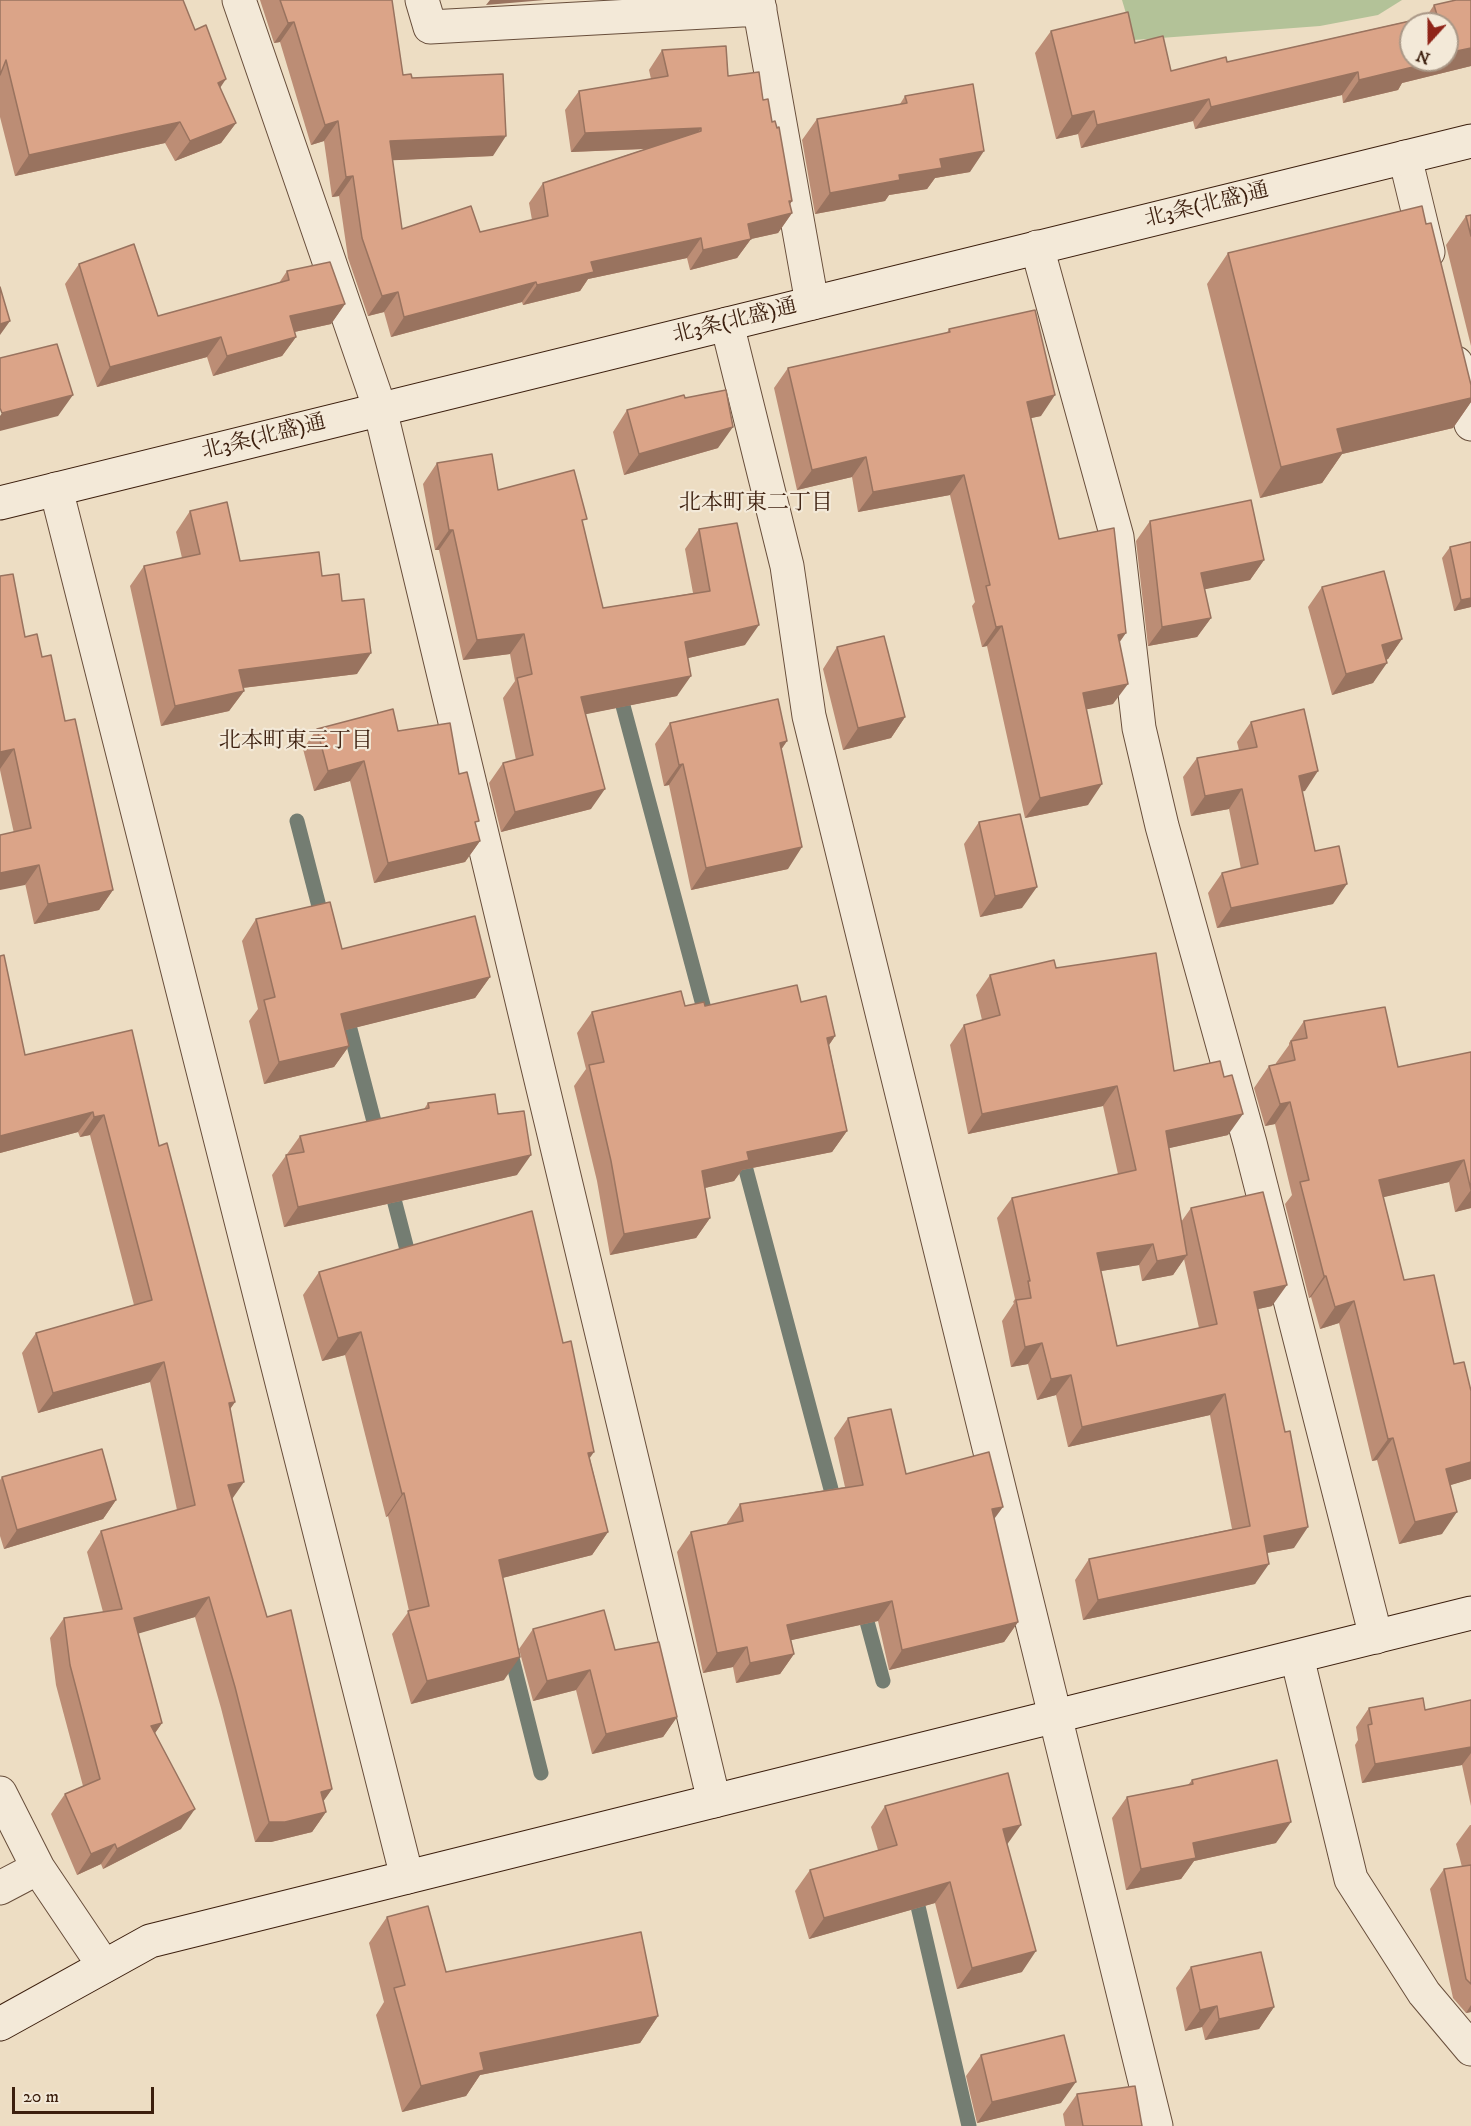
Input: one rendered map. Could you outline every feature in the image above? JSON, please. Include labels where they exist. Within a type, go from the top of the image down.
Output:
[{"type":"street","points":[[239,0],[380,409],[714,1801]]},
{"type":"street","points":[[422,0],[430,27],[759,5],[812,303]]},
{"type":"street","name":"北3条(北盛)通","points":[[0,503],[1471,141]]},
{"type":"street","points":[[1405,157],[1436,285]]},
{"type":"street","points":[[1037,248],[1117,537],[1139,728],[1162,826],[1250,1143],[1376,1636]]},
{"type":"street","points":[[727,324],[787,566],[809,716],[1156,2126]]},
{"type":"street","points":[[1448,331],[1471,424]]},
{"type":"street","points":[[56,489],[407,1877]]},
{"type":"street","points":[[0,2024],[150,1941],[1471,1613]]},
{"type":"street","points":[[1297,1657],[1351,1879],[1424,1993],[1471,2049]]},
{"type":"street","points":[[0,1793],[38,1868],[104,1966]]},
{"type":"street","points":[[0,1888],[38,1868]]},
{"type":"green space","points":[[1122,0],[1402,0],[1378,15],[1320,26],[1134,40]]},
{"type":"building","points":[[0,0],[183,0],[195,30],[206,25],[226,79],[218,83],[236,123],[190,141],[180,122],[29,155],[6,60],[0,75]]},
{"type":"building","points":[[280,0],[392,0],[403,75],[411,74],[412,78],[503,74],[506,136],[390,141],[402,229],[471,206],[480,232],[548,216],[543,183],[701,131],[701,128],[585,133],[579,91],[668,76],[662,50],[726,46],[728,76],[759,72],[763,100],[768,99],[772,122],[775,121],[777,128],[779,127],[792,213],[748,224],[751,239],[703,250],[701,238],[591,262],[594,272],[537,285],[536,282],[404,317],[398,292],[382,296],[362,238],[353,176],[346,177],[338,121],[325,125],[294,22],[288,23]]},
{"type":"building","points":[[1456,0],[1471,0],[1471,48],[1459,50],[1459,12],[1436,12],[1434,5]]},
{"type":"building","points":[[1128,12],[1135,43],[1163,36],[1171,71],[1226,57],[1227,62],[1399,24],[1399,70],[1359,80],[1358,72],[1211,107],[1209,99],[1097,125],[1094,111],[1072,116],[1051,31]]},
{"type":"building","points":[[973,84],[984,151],[940,159],[942,168],[899,175],[900,180],[830,193],[817,119],[907,103],[905,96]]},
{"type":"building","points":[[1422,206],[1426,224],[1431,223],[1471,385],[1471,398],[1337,429],[1343,452],[1281,467],[1228,253]]},
{"type":"building","points":[[1471,215],[1471,236],[1466,216]]},
{"type":"building","points":[[134,244],[158,316],[289,280],[287,271],[330,262],[345,304],[290,316],[296,337],[227,356],[221,337],[110,367],[79,264]]},
{"type":"building","points":[[0,287],[10,321],[0,324]]},
{"type":"building","points":[[1035,310],[1055,395],[1027,402],[1059,539],[1114,528],[1126,633],[1118,635],[1128,684],[1083,693],[1102,784],[1040,798],[1002,626],[996,627],[986,586],[990,585],[964,475],[873,492],[866,457],[812,470],[788,368],[950,332],[949,329]]},
{"type":"building","points":[[57,344],[73,395],[2,413],[0,408],[0,358]]},
{"type":"building","points":[[726,390],[733,427],[639,454],[627,410],[684,395],[685,398]]},
{"type":"building","points":[[492,454],[498,490],[574,470],[587,519],[582,520],[603,608],[710,591],[699,529],[737,523],[759,625],[685,642],[691,676],[581,697],[605,789],[515,812],[503,763],[533,755],[517,678],[532,674],[524,634],[477,640],[453,530],[449,530],[437,463]]},
{"type":"building","points":[[1251,500],[1264,560],[1201,573],[1211,618],[1162,627],[1150,521]]},
{"type":"building","points":[[227,502],[240,561],[319,552],[322,576],[339,574],[342,601],[364,599],[371,653],[239,670],[244,691],[175,706],[144,566],[200,554],[190,511]]},
{"type":"building","points":[[1471,542],[1471,598],[1461,600],[1450,547]]},
{"type":"building","points":[[1384,571],[1402,639],[1382,645],[1387,663],[1346,674],[1322,587]]},
{"type":"building","points":[[13,574],[25,637],[37,634],[42,657],[51,655],[65,721],[75,719],[113,890],[48,904],[39,865],[0,873],[0,835],[31,828],[14,749],[0,752],[0,576]]},
{"type":"building","points":[[884,636],[905,717],[858,728],[837,647]]},
{"type":"building","points":[[778,699],[787,741],[780,743],[802,847],[706,868],[683,764],[679,765],[670,723]]},
{"type":"building","points":[[393,709],[398,731],[450,723],[459,774],[467,772],[479,821],[475,822],[480,841],[388,863],[364,761],[328,771],[317,729]]},
{"type":"building","points":[[1304,709],[1318,771],[1299,776],[1315,851],[1339,846],[1347,884],[1231,908],[1222,873],[1258,864],[1242,789],[1205,796],[1197,758],[1257,747],[1251,722]]},
{"type":"building","points":[[1020,814],[1037,887],[995,896],[979,822]]},
{"type":"building","points":[[330,902],[342,949],[475,916],[490,977],[341,1014],[349,1046],[279,1062],[264,1000],[275,997],[256,919]]},
{"type":"building","points":[[1156,953],[1174,1071],[1220,1061],[1224,1077],[1232,1075],[1243,1114],[1166,1131],[1187,1255],[1157,1261],[1153,1244],[1097,1253],[1117,1346],[1217,1324],[1191,1208],[1263,1192],[1287,1285],[1254,1292],[1285,1432],[1290,1431],[1308,1527],[1264,1536],[1269,1564],[1098,1600],[1089,1559],[1250,1526],[1225,1394],[1082,1427],[1071,1375],[1051,1379],[1042,1343],[1025,1347],[1016,1300],[1031,1298],[1028,1281],[1030,1281],[1012,1198],[1136,1170],[1117,1086],[982,1114],[964,1025],[1000,1015],[990,975],[1054,960],[1056,968]]},
{"type":"building","points":[[4,955],[25,1055],[132,1030],[159,1146],[167,1143],[235,1402],[229,1403],[244,1482],[228,1485],[267,1617],[291,1610],[332,1789],[321,1792],[326,1812],[285,1822],[269,1822],[235,1687],[209,1597],[134,1618],[162,1723],[151,1726],[195,1809],[117,1849],[115,1844],[91,1854],[65,1794],[100,1779],[70,1665],[64,1618],[122,1609],[101,1531],[195,1505],[164,1362],[53,1393],[36,1333],[152,1300],[104,1115],[94,1117],[93,1112],[0,1136],[0,956]]},
{"type":"building","points":[[797,985],[801,1002],[826,996],[835,1036],[827,1038],[847,1131],[747,1152],[749,1160],[702,1171],[710,1218],[624,1234],[611,1161],[589,1065],[604,1062],[592,1012],[681,991],[685,1006],[704,1002],[705,1006]]},
{"type":"building","points":[[1385,1007],[1398,1067],[1471,1052],[1471,1190],[1464,1160],[1379,1180],[1404,1280],[1434,1275],[1454,1364],[1464,1362],[1471,1391],[1471,1462],[1446,1469],[1457,1512],[1415,1522],[1393,1438],[1388,1439],[1354,1301],[1335,1307],[1326,1276],[1324,1276],[1300,1182],[1309,1180],[1290,1102],[1280,1104],[1269,1066],[1295,1060],[1291,1041],[1307,1038],[1304,1021]]},
{"type":"building","points":[[495,1094],[498,1114],[524,1111],[531,1155],[298,1207],[286,1155],[304,1152],[300,1136],[429,1108],[428,1103]]},
{"type":"building","points":[[532,1211],[563,1343],[571,1341],[594,1452],[588,1453],[608,1532],[499,1560],[520,1657],[427,1681],[408,1611],[429,1606],[404,1493],[402,1494],[361,1332],[338,1338],[319,1272]]},
{"type":"building","points":[[891,1409],[906,1474],[989,1452],[1003,1507],[992,1509],[1018,1622],[902,1650],[892,1601],[787,1625],[794,1654],[750,1663],[747,1647],[717,1653],[691,1532],[743,1521],[740,1504],[863,1485],[848,1418]]},
{"type":"building","points":[[102,1449],[116,1500],[17,1530],[2,1477]]},
{"type":"building","points":[[604,1610],[615,1650],[659,1642],[677,1717],[606,1734],[590,1670],[547,1681],[533,1629]]},
{"type":"building","points":[[1423,1698],[1425,1710],[1471,1700],[1471,1747],[1375,1764],[1368,1725],[1372,1724],[1369,1708]]},
{"type":"building","points":[[1277,1760],[1291,1822],[1193,1843],[1196,1858],[1141,1869],[1127,1797],[1193,1784],[1192,1780]]},
{"type":"building","points":[[1008,1773],[1021,1825],[1003,1829],[1036,1951],[972,1968],[950,1882],[824,1918],[810,1870],[897,1845],[885,1806]]},
{"type":"building","points":[[1471,1865],[1471,1984],[1466,1979],[1444,1869]]},
{"type":"building","points":[[428,1906],[446,1972],[641,1932],[658,2016],[480,2053],[484,2070],[421,2086],[394,1988],[405,1985],[387,1917]]},
{"type":"building","points":[[1261,1952],[1274,2007],[1219,2019],[1217,2006],[1200,2010],[1191,1967]]},
{"type":"building","points":[[1064,2035],[1076,2082],[992,2102],[981,2055]]},
{"type":"building","points":[[1135,2086],[1142,2126],[1083,2126],[1077,2094]]},
{"type":"waterway","points":[[618,687],[707,1020]]},
{"type":"waterway","points":[[297,821],[323,922]]},
{"type":"waterway","points":[[345,1010],[378,1137]]},
{"type":"waterway","points":[[741,1151],[836,1508]]},
{"type":"waterway","points":[[390,1184],[411,1265]]},
{"type":"waterway","points":[[862,1603],[883,1681]]},
{"type":"waterway","points":[[509,1646],[541,1773]]},
{"type":"waterway","points":[[914,1889],[969,2126]]},
{"type":"district","name":"北本町東二丁目","points":[[756,504]]},
{"type":"district","name":"北本町東三丁目","points":[[296,742]]}]
